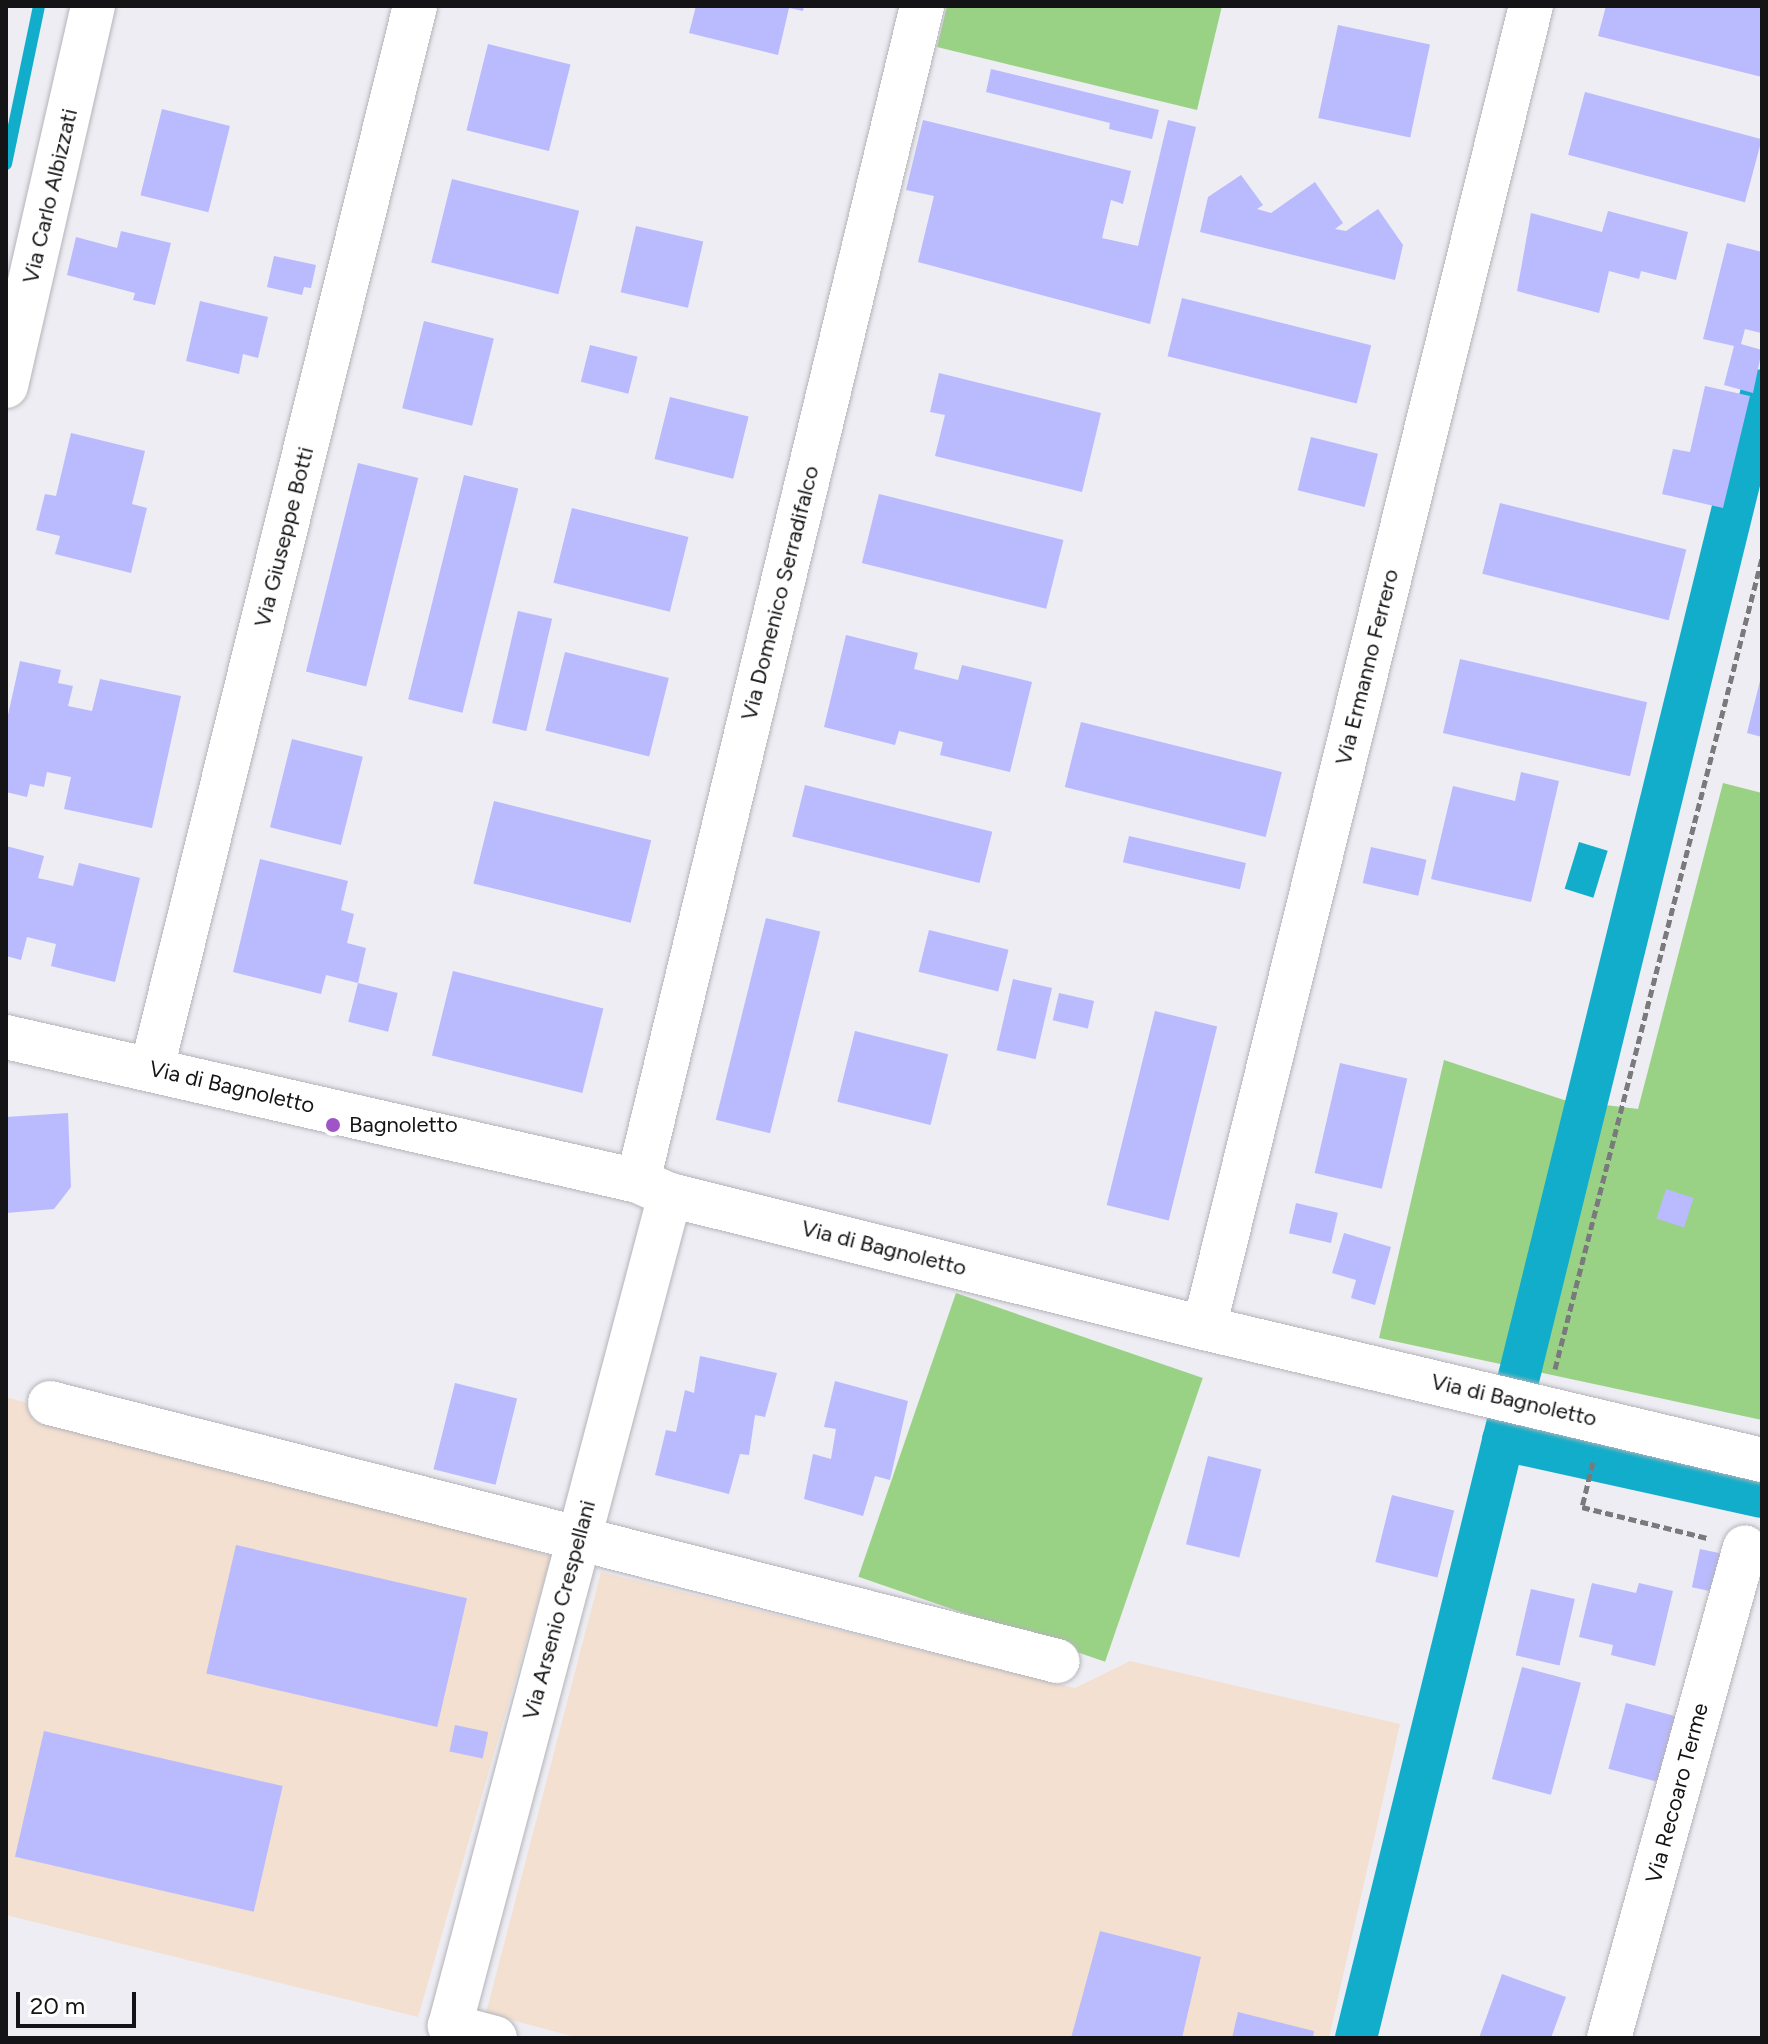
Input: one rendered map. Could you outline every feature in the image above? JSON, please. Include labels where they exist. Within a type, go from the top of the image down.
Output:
[{"type":"street","name":"Via Carlo Albizzati","points":[[6,386],[93,6]]},
{"type":"street","name":"Via Giuseppe Botti","points":[[152,1068],[415,6]]},
{"type":"street","name":"Via Domenico Serradifalco","points":[[654,1188],[922,6]]},
{"type":"street","name":"Via Ermanno Ferrero","points":[[1204,1328],[1531,6]]},
{"type":"street","name":"Via di Bagnoletto","points":[[6,1037],[152,1068],[654,1188],[1204,1328],[1569,1411],[1762,1460]]},
{"type":"street","name":"Via Arsenio Crespellani","points":[[495,2038],[450,2026],[578,1539],[654,1188]]},
{"type":"street","points":[[50,1403],[1057,1661]]},
{"type":"street","name":"Via Recoaro Terme","points":[[1609,2038],[1745,1547]]},
{"type":"path","points":[[1555,1370],[1762,558]]},
{"type":"path","points":[[1586,1487],[1582,1507],[1745,1547]]},
{"type":"shaded area","points":[[6,1397],[551,1556],[418,2017],[6,1915]]},
{"type":"shaded area","points":[[601,1572],[1075,1688],[1130,1661],[1400,1724],[1329,2038],[579,2038],[486,2013]]},
{"type":"green space","points":[[947,6],[1222,6],[1197,110],[937,47]]},
{"type":"green space","points":[[1723,783],[1762,793],[1762,1420],[1379,1338],[1444,1060],[1564,1100],[1638,1109]]},
{"type":"green space","points":[[956,1293],[1203,1378],[1105,1662],[858,1577]]},
{"type":"water","points":[[1579,842],[1608,851],[1593,898],[1565,889]]},
{"type":"building","points":[[696,6],[804,6],[803,11],[789,8],[778,55],[689,33]]},
{"type":"building","points":[[1606,6],[1762,6],[1762,77],[1598,36]]},
{"type":"building","points":[[1338,25],[1430,45],[1410,137],[1318,118]]},
{"type":"building","points":[[488,44],[570,65],[549,151],[466,130]]},
{"type":"building","points":[[991,69],[1159,110],[1152,139],[1109,129],[1110,123],[986,92]]},
{"type":"building","points":[[1585,92],[1762,139],[1745,202],[1568,155]]},
{"type":"building","points":[[162,109],[230,126],[208,212],[140,195]]},
{"type":"building","points":[[923,120],[1131,171],[1123,204],[1111,200],[1102,238],[1138,246],[1168,120],[1196,127],[1150,324],[918,262],[934,196],[906,190]]},
{"type":"building","points":[[1241,175],[1263,205],[1257,209],[1271,213],[1315,182],[1343,223],[1335,229],[1346,231],[1378,209],[1403,245],[1395,280],[1200,232],[1208,197]]},
{"type":"building","points":[[452,179],[579,211],[558,294],[431,262]]},
{"type":"building","points":[[1608,211],[1688,232],[1676,280],[1641,271],[1639,279],[1609,271],[1599,313],[1517,291],[1531,213],[1602,232]]},
{"type":"building","points":[[636,226],[703,242],[688,308],[621,292]]},
{"type":"building","points":[[121,231],[171,243],[155,305],[133,300],[135,293],[67,275],[76,237],[117,248]]},
{"type":"building","points":[[1727,243],[1762,252],[1761,333],[1745,329],[1741,344],[1762,350],[1753,393],[1724,385],[1734,346],[1703,339]]},
{"type":"building","points":[[274,256],[316,265],[311,288],[304,287],[302,295],[267,287]]},
{"type":"building","points":[[1182,298],[1371,345],[1357,403],[1167,356]]},
{"type":"building","points":[[200,301],[268,317],[258,358],[243,354],[239,374],[186,361]]},
{"type":"building","points":[[424,321],[494,338],[472,426],[402,408]]},
{"type":"building","points":[[590,345],[638,357],[628,394],[581,382]]},
{"type":"building","points":[[939,373],[1101,413],[1082,492],[935,456],[945,415],[930,412]]},
{"type":"building","points":[[1705,386],[1750,396],[1723,508],[1662,494],[1673,449],[1690,452]]},
{"type":"building","points":[[670,397],[749,417],[733,479],[655,459]]},
{"type":"building","points":[[71,433],[145,451],[132,504],[147,508],[131,573],[55,554],[60,536],[36,530],[45,494],[56,496]]},
{"type":"building","points":[[1311,437],[1378,454],[1365,507],[1298,490]]},
{"type":"building","points":[[358,463],[418,478],[366,687],[306,672]]},
{"type":"building","points":[[464,475],[518,489],[462,713],[408,699]]},
{"type":"building","points":[[879,494],[1063,540],[1046,609],[862,563]]},
{"type":"building","points":[[1500,503],[1686,549],[1669,620],[1482,574]]},
{"type":"building","points":[[572,508],[688,537],[670,612],[553,583]]},
{"type":"building","points":[[518,611],[552,619],[526,731],[492,723]]},
{"type":"building","points":[[846,635],[918,653],[914,669],[958,680],[962,665],[1032,682],[1010,772],[940,755],[943,742],[899,731],[895,745],[824,727]]},
{"type":"building","points":[[565,652],[669,678],[649,756],[545,731]]},
{"type":"building","points":[[1460,659],[1647,702],[1630,776],[1443,733]]},
{"type":"building","points":[[20,661],[61,670],[58,683],[73,686],[68,706],[92,711],[100,679],[181,696],[152,828],[64,809],[71,777],[47,772],[44,787],[30,784],[27,797],[6,792],[6,724]]},
{"type":"building","points":[[1762,678],[1762,737],[1747,733]]},
{"type":"building","points":[[1081,722],[1282,772],[1266,837],[1065,787]]},
{"type":"building","points":[[292,739],[363,757],[341,845],[270,827]]},
{"type":"building","points":[[1521,772],[1559,781],[1531,902],[1431,879],[1453,786],[1515,801]]},
{"type":"building","points":[[805,785],[992,832],[979,883],[792,836]]},
{"type":"building","points":[[494,801],[651,840],[631,923],[473,883]]},
{"type":"building","points":[[1129,836],[1246,863],[1240,889],[1123,862]]},
{"type":"building","points":[[6,846],[44,856],[38,878],[73,886],[79,863],[140,878],[115,982],[51,966],[56,944],[27,937],[21,960],[6,956]]},
{"type":"building","points":[[1371,847],[1427,860],[1418,896],[1363,883]]},
{"type":"building","points":[[260,859],[348,881],[341,910],[354,914],[347,943],[366,948],[358,983],[326,975],[321,994],[233,972]]},
{"type":"building","points":[[766,918],[820,932],[770,1133],[716,1120]]},
{"type":"building","points":[[929,930],[1009,950],[998,992],[919,972]]},
{"type":"building","points":[[453,971],[603,1008],[582,1093],[432,1055]]},
{"type":"building","points":[[1013,979],[1052,988],[1036,1059],[997,1050]]},
{"type":"building","points":[[358,983],[398,993],[388,1032],[348,1022]]},
{"type":"building","points":[[1059,993],[1094,1001],[1088,1028],[1053,1020]]},
{"type":"building","points":[[1155,1011],[1217,1026],[1169,1221],[1107,1205]]},
{"type":"building","points":[[855,1031],[948,1054],[930,1125],[837,1102]]},
{"type":"building","points":[[1340,1063],[1407,1079],[1382,1189],[1315,1173]]},
{"type":"building","points":[[68,1113],[71,1187],[54,1209],[6,1213],[6,1117]]},
{"type":"building","points":[[1666,1189],[1694,1198],[1684,1227],[1656,1218]]},
{"type":"building","points":[[1296,1203],[1338,1213],[1331,1243],[1289,1233]]},
{"type":"building","points":[[1344,1233],[1391,1247],[1375,1305],[1351,1298],[1356,1280],[1332,1273]]},
{"type":"building","points":[[700,1356],[777,1373],[765,1417],[755,1415],[749,1455],[740,1454],[729,1494],[655,1475],[666,1430],[676,1432],[685,1390],[694,1393]]},
{"type":"building","points":[[835,1381],[908,1401],[890,1480],[875,1476],[863,1516],[804,1499],[813,1454],[831,1459],[836,1429],[824,1427]]},
{"type":"building","points":[[455,1383],[517,1398],[496,1485],[433,1469]]},
{"type":"building","points":[[1208,1456],[1261,1469],[1239,1558],[1186,1544]]},
{"type":"building","points":[[1392,1495],[1454,1510],[1437,1577],[1375,1562]]},
{"type":"building","points":[[236,1545],[467,1598],[437,1727],[206,1674]]},
{"type":"building","points":[[1700,1549],[1728,1555],[1720,1593],[1692,1587]]},
{"type":"building","points":[[1592,1583],[1636,1593],[1639,1583],[1673,1591],[1655,1666],[1611,1655],[1613,1645],[1579,1637]]},
{"type":"building","points":[[1531,1589],[1575,1599],[1560,1665],[1516,1655]]},
{"type":"building","points":[[1522,1667],[1581,1683],[1551,1795],[1492,1779]]},
{"type":"building","points":[[1626,1703],[1689,1720],[1671,1786],[1608,1769]]},
{"type":"building","points":[[455,1725],[488,1732],[483,1758],[449,1751]]},
{"type":"building","points":[[44,1731],[283,1786],[254,1912],[15,1857]]},
{"type":"building","points":[[1100,1931],[1201,1957],[1182,2038],[1071,2038]]},
{"type":"building","points":[[1502,1974],[1566,1997],[1551,2038],[1479,2038]]},
{"type":"building","points":[[1238,2012],[1314,2031],[1313,2038],[1232,2038]]},
{"type":"waterway","points":[[6,164],[39,6]]},
{"type":"waterway","points":[[1356,2038],[1762,390]]},
{"type":"waterway","points":[[1503,1440],[1762,1497]]},
{"type":"place","name":"Bagnoletto","points":[[333,1125]]}]
